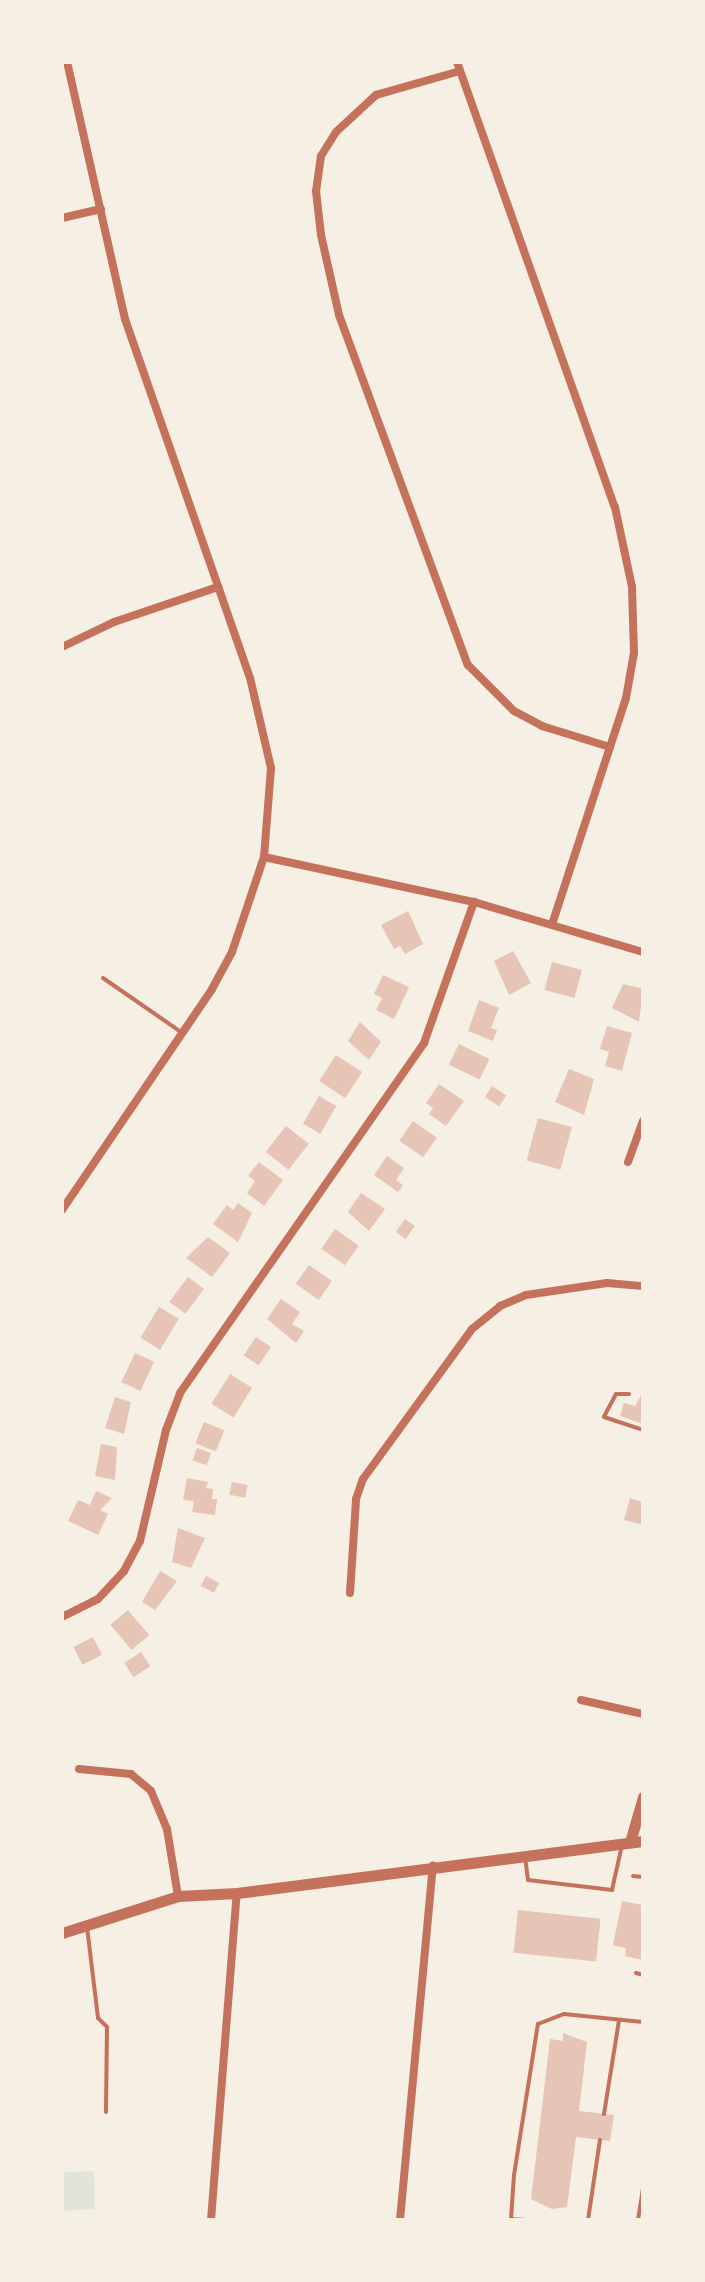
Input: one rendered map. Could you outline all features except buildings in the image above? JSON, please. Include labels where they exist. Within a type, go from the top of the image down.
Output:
[{"type":"street","points":[[62,1210],[232,952],[264,857],[271,768],[265,728],[125,319],[67,62]]},
{"type":"street","points":[[552,924],[610,747],[634,653],[628,555],[615,507],[459,66],[376,95],[336,132],[321,156],[316,191],[321,235],[339,315],[468,665],[514,711],[542,726],[610,747]]},
{"type":"street","points":[[62,218],[101,209]]},
{"type":"street","points":[[62,647],[114,622],[218,587]]},
{"type":"street","points":[[264,857],[474,902],[643,952]]},
{"type":"street","points":[[62,1617],[98,1599],[124,1571],[140,1541],[166,1430],[180,1393],[424,1043],[474,902]]},
{"type":"street","points":[[628,1162],[643,1121]]},
{"type":"street","points":[[350,1593],[356,1499],[363,1479],[472,1329],[500,1306],[526,1295],[607,1283],[643,1286]]},
{"type":"street","points":[[581,1700],[643,1714]]},
{"type":"street","points":[[79,1769],[131,1774],[151,1791],[167,1829],[178,1896]]},
{"type":"street","points":[[626,1842],[643,1797]]},
{"type":"street","points":[[62,1933],[178,1896],[237,1893],[433,1865],[643,1841]]},
{"type":"street","points":[[400,2220],[433,1865]]},
{"type":"street","points":[[211,2220],[237,1893]]},
{"type":"lane","points":[[103,978],[181,1032]]},
{"type":"lane","points":[[629,1394],[616,1394],[604,1417],[643,1430]]},
{"type":"lane","points":[[525,1854],[528,1880],[612,1890],[626,1842]]},
{"type":"lane","points":[[633,1876],[643,1877]]},
{"type":"lane","points":[[87,1926],[98,2018],[107,2027],[106,2112]]},
{"type":"lane","points":[[636,1973],[643,1975]]},
{"type":"lane","points":[[526,2220],[511,2219],[514,2175],[538,2024],[564,2014],[643,2022]]},
{"type":"lane","points":[[604,2114],[619,2020]]},
{"type":"lane","points":[[588,2220],[600,2140]]},
{"type":"lane","points":[[638,2220],[643,2189]]},
{"type":"shaded area","points":[[62,2157],[65,2172],[94,2171],[95,2209],[62,2211]]}]
